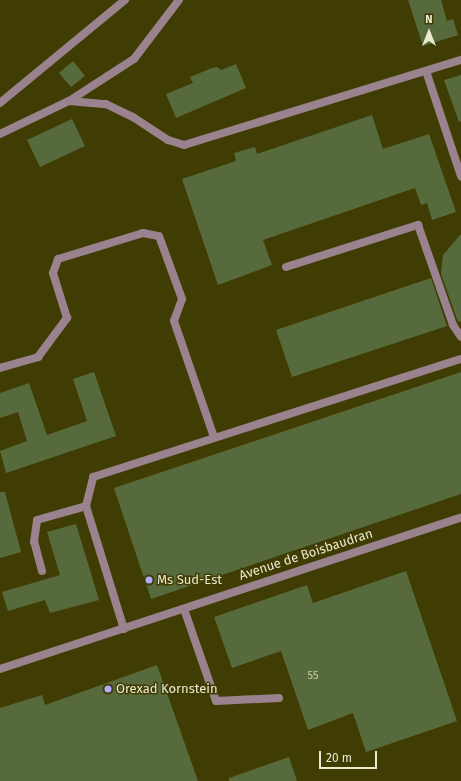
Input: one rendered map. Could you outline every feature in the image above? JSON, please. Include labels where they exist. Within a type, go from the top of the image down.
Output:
[{"type":"street","points":[[0,103],[125,0]]},
{"type":"street","points":[[0,134],[69,101],[134,59],[178,0]]},
{"type":"street","points":[[69,101],[106,104],[133,117],[168,140],[184,145],[461,60]]},
{"type":"street","points":[[426,71],[461,176]]},
{"type":"street","points":[[286,267],[418,225],[454,325],[461,337]]},
{"type":"street","points":[[0,368],[38,357],[67,318],[53,273],[58,259],[143,232],[159,236],[182,299],[174,321],[214,437]]},
{"type":"street","points":[[124,629],[86,506],[93,477],[461,359]]},
{"type":"street","points":[[42,571],[34,542],[37,520],[86,506]]},
{"type":"street","name":"Avenue de Boisbaudran","points":[[0,669],[461,517]]},
{"type":"street","points":[[184,609],[216,701],[279,698]]},
{"type":"building","points":[[408,0],[441,0],[447,21],[453,19],[458,35],[423,46]]},
{"type":"building","points":[[73,61],[85,76],[71,87],[59,73]]},
{"type":"building","points":[[236,64],[246,88],[176,118],[166,94],[193,83],[190,77],[212,68],[217,67],[221,70]]},
{"type":"building","points":[[461,75],[461,121],[459,122],[444,80]]},
{"type":"building","points":[[372,115],[383,149],[429,134],[456,212],[432,220],[427,203],[421,205],[415,188],[263,240],[272,265],[218,285],[182,179],[236,161],[234,153],[255,147],[257,154]]},
{"type":"building","points":[[72,119],[85,146],[40,167],[27,140]]},
{"type":"building","points":[[461,234],[461,321],[458,322],[441,274],[443,255]]},
{"type":"building","points":[[431,278],[447,326],[292,377],[276,330]]},
{"type":"building","points":[[94,372],[116,436],[6,473],[0,451],[27,441],[18,412],[0,418],[0,393],[29,383],[47,435],[87,421],[73,379]]},
{"type":"building","points":[[461,372],[461,494],[151,599],[114,488]]},
{"type":"building","points":[[0,492],[5,492],[21,552],[0,558]]},
{"type":"building","points":[[76,524],[99,600],[50,613],[45,600],[8,611],[2,592],[60,575],[47,532]]},
{"type":"building","points":[[406,571],[457,721],[366,752],[353,713],[308,730],[281,651],[232,668],[214,617],[307,585],[313,603]]},
{"type":"building","points":[[157,665],[198,781],[0,781],[0,708],[42,695],[45,705]]},
{"type":"building","points":[[289,757],[297,781],[229,781],[229,778]]},
{"type":"place","name":"Ms Sud-Est","points":[[149,580]]},
{"type":"place","name":"Orexad Kornstein","points":[[108,689]]}]
